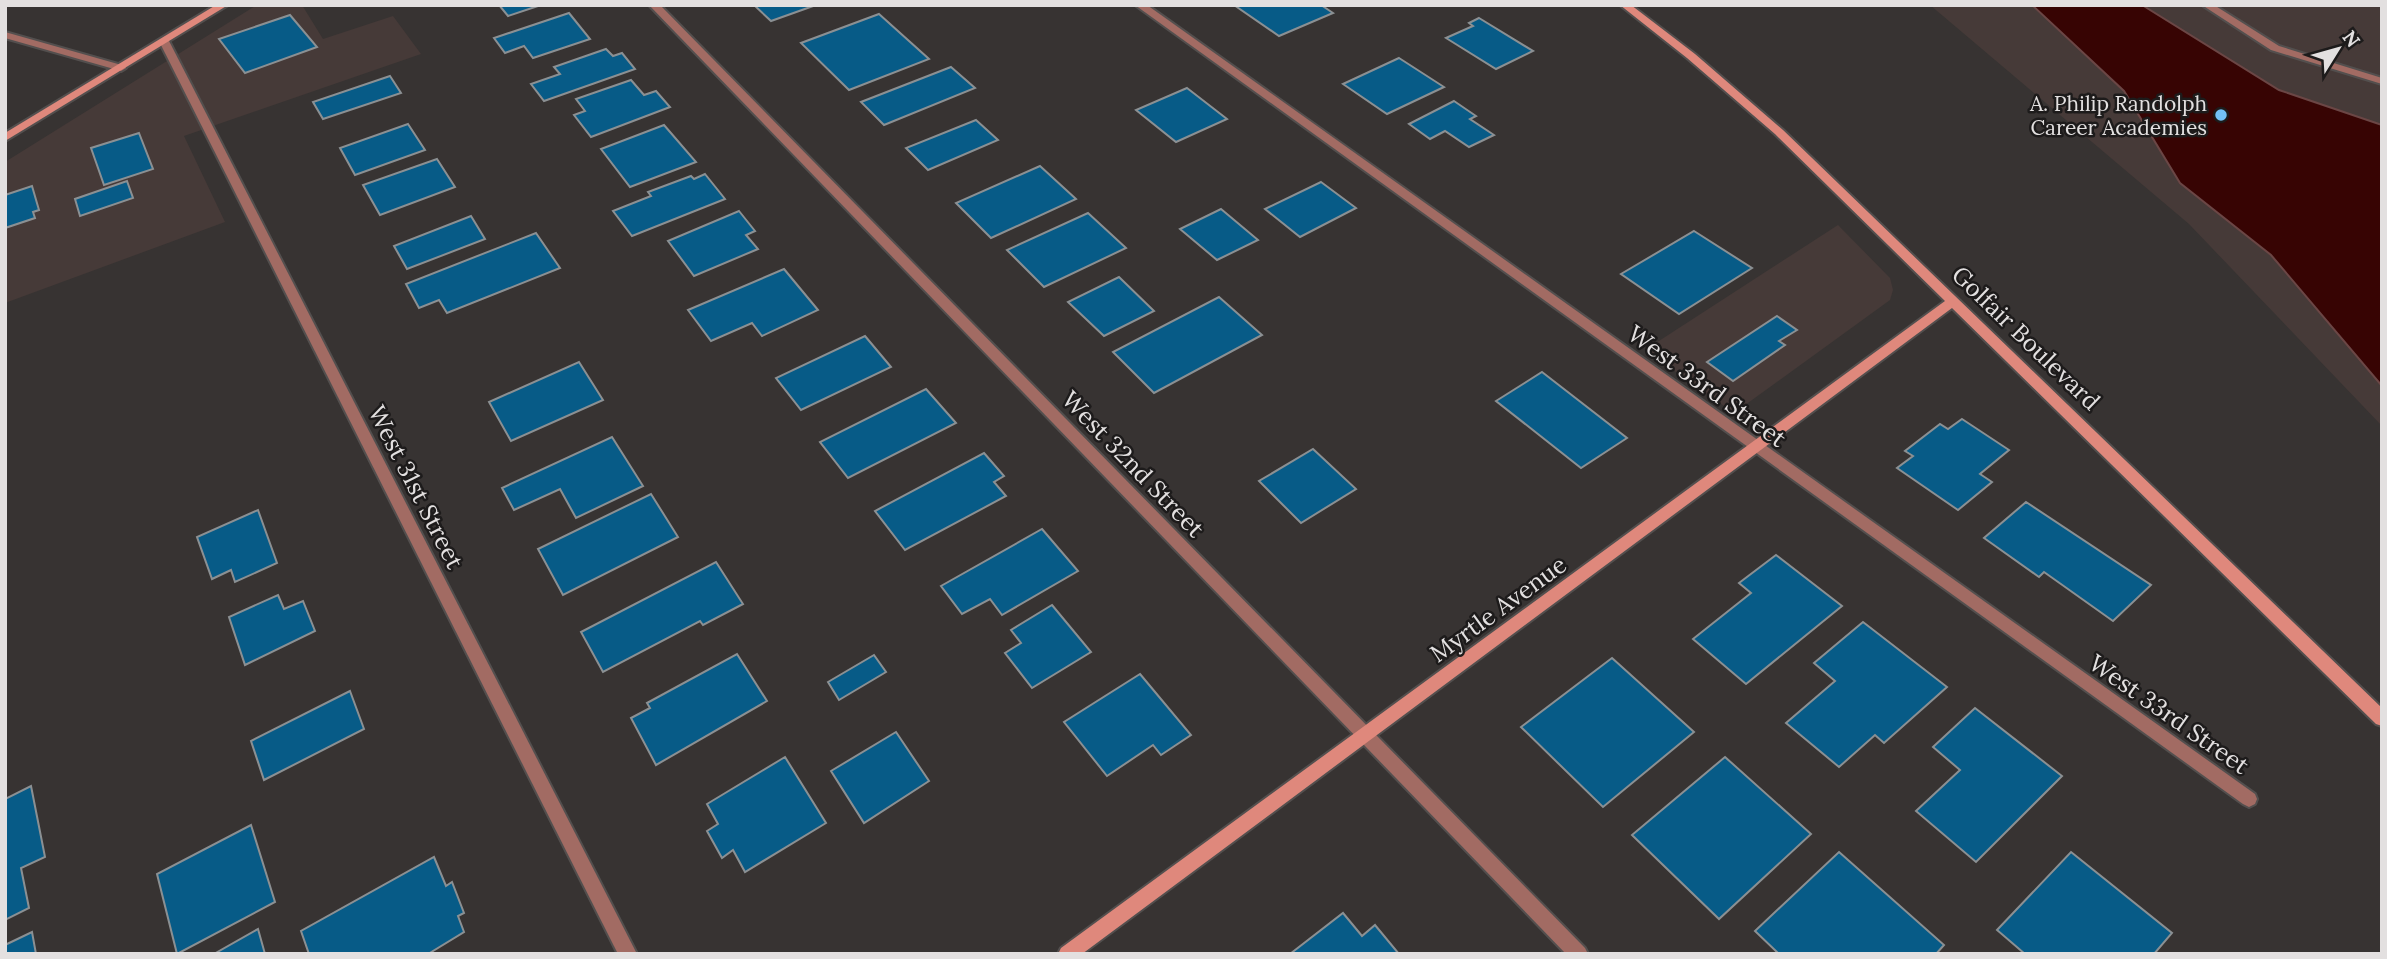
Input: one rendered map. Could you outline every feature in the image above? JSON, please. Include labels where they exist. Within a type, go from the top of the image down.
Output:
[{"type":"street","points":[[5,138],[223,5]]},
{"type":"street","name":"West 32nd Street","points":[[654,5],[1579,954]]},
{"type":"street","name":"West 33rd Street","points":[[1140,5],[1754,448],[2249,799]]},
{"type":"street","name":"Golfair Boulevard","points":[[1625,5],[1691,56],[1779,132],[2382,719]]},
{"type":"street","points":[[2207,5],[2275,48],[2382,81]]},
{"type":"street","points":[[5,35],[121,68]]},
{"type":"street","name":"West 31st Street","points":[[164,41],[628,954]]},
{"type":"street","name":"Myrtle Avenue","points":[[1067,954],[1954,300]]},
{"type":"shaded area","points":[[257,5],[302,5],[323,39],[393,16],[421,54],[184,136],[225,222],[5,303],[5,162]]},
{"type":"shaded area","name":"A. Philip Randolph Career Academies","points":[[1930,5],[2382,5],[2382,426],[2189,224]]},
{"type":"shaded area","points":[[2032,5],[2142,5],[2279,90],[2382,125],[2382,386],[2271,255],[2180,183],[2124,91]]},
{"type":"shaded area","points":[[1838,225],[1890,278],[1893,290],[1890,300],[1734,413],[1645,350]]},
{"type":"building","points":[[499,5],[541,5],[508,16]]},
{"type":"building","points":[[754,5],[816,5],[771,21]]},
{"type":"building","points":[[1234,5],[1321,5],[1333,13],[1279,36]]},
{"type":"building","points":[[569,13],[590,39],[533,58],[524,46],[505,53],[494,38]]},
{"type":"building","points":[[879,14],[929,59],[849,90],[801,43]]},
{"type":"building","points":[[290,15],[317,47],[245,73],[219,39]]},
{"type":"building","points":[[1479,18],[1533,51],[1496,69],[1446,38],[1473,26],[1469,23]]},
{"type":"building","points":[[606,49],[613,56],[622,53],[635,69],[544,101],[531,84],[560,74],[554,67]]},
{"type":"building","points":[[1399,58],[1444,87],[1387,114],[1343,84]]},
{"type":"building","points":[[951,67],[975,88],[884,125],[861,102]]},
{"type":"building","points":[[390,76],[401,93],[323,119],[313,102]]},
{"type":"building","points":[[631,80],[644,95],[656,91],[670,107],[591,137],[574,115],[585,111],[576,99]]},
{"type":"building","points":[[1187,88],[1227,119],[1176,142],[1136,110]]},
{"type":"building","points":[[1454,101],[1476,116],[1470,119],[1494,135],[1469,147],[1445,131],[1430,139],[1409,124]]},
{"type":"building","points":[[976,120],[998,140],[928,170],[906,148]]},
{"type":"building","points":[[408,124],[425,150],[355,175],[340,148]]},
{"type":"building","points":[[664,125],[696,162],[630,187],[601,149]]},
{"type":"building","points":[[139,133],[153,169],[104,185],[91,148]]},
{"type":"building","points":[[437,159],[455,187],[380,215],[363,185]]},
{"type":"building","points":[[1040,166],[1076,199],[991,238],[956,203]]},
{"type":"building","points":[[705,174],[725,199],[632,236],[613,211],[651,196],[648,192],[691,176],[694,179]]},
{"type":"building","points":[[127,181],[133,198],[80,216],[75,199]]},
{"type":"building","points":[[1321,182],[1356,208],[1300,237],[1265,209]]},
{"type":"building","points":[[32,186],[39,210],[33,212],[35,218],[5,228],[5,195]]},
{"type":"building","points":[[1221,209],[1258,240],[1217,260],[1180,229]]},
{"type":"building","points":[[739,211],[755,231],[746,235],[758,249],[694,276],[668,241]]},
{"type":"building","points":[[1088,213],[1126,248],[1044,287],[1007,250]]},
{"type":"building","points":[[471,216],[485,239],[407,269],[394,246]]},
{"type":"building","points":[[1694,231],[1752,268],[1679,314],[1621,274]]},
{"type":"building","points":[[536,233],[560,268],[447,313],[439,300],[419,308],[406,284]]},
{"type":"building","points":[[784,269],[818,310],[762,336],[752,323],[711,341],[688,310]]},
{"type":"building","points":[[1119,277],[1154,311],[1104,336],[1068,302]]},
{"type":"building","points":[[1219,297],[1262,335],[1154,393],[1113,352]]},
{"type":"building","points":[[1777,316],[1797,330],[1779,341],[1785,345],[1733,381],[1707,362]]},
{"type":"building","points":[[865,336],[891,367],[801,410],[776,378]]},
{"type":"building","points":[[579,362],[603,400],[511,441],[489,402]]},
{"type":"building","points":[[1542,372],[1627,438],[1581,468],[1496,401]]},
{"type":"building","points":[[926,389],[956,423],[848,478],[820,442]]},
{"type":"building","points":[[1962,419],[2009,450],[1980,474],[1992,482],[1958,510],[1897,468],[1913,456],[1905,451],[1940,424],[1948,429]]},
{"type":"building","points":[[612,437],[643,486],[576,518],[560,489],[514,510],[502,488]]},
{"type":"building","points":[[1313,449],[1356,489],[1301,523],[1259,481]]},
{"type":"building","points":[[984,453],[1004,476],[994,482],[1006,496],[905,550],[875,511]]},
{"type":"building","points":[[651,494],[678,537],[563,595],[538,549]]},
{"type":"building","points":[[2026,502],[2151,585],[2113,621],[2044,572],[2039,577],[1984,538]]},
{"type":"building","points":[[258,510],[277,563],[235,582],[231,570],[212,579],[197,537]]},
{"type":"building","points":[[1042,529],[1078,571],[1002,615],[990,599],[962,614],[941,586]]},
{"type":"building","points":[[1776,555],[1842,606],[1746,684],[1693,639],[1751,593],[1739,583]]},
{"type":"building","points":[[716,562],[743,604],[703,625],[700,621],[603,672],[581,632]]},
{"type":"building","points":[[278,595],[284,609],[303,601],[315,631],[245,665],[229,617]]},
{"type":"building","points":[[1052,605],[1091,652],[1032,688],[1005,653],[1021,643],[1011,630]]},
{"type":"building","points":[[1863,622],[1947,687],[1884,743],[1875,735],[1839,767],[1786,723],[1835,681],[1814,663]]},
{"type":"building","points":[[737,654],[767,701],[656,765],[631,718],[650,708],[647,703]]},
{"type":"building","points":[[874,655],[886,672],[839,700],[828,682]]},
{"type":"building","points":[[1612,658],[1694,732],[1603,807],[1521,727]]},
{"type":"building","points":[[1140,674],[1191,735],[1161,755],[1153,745],[1107,776],[1064,722]]},
{"type":"building","points":[[350,691],[364,729],[264,780],[251,741]]},
{"type":"building","points":[[1975,708],[2062,776],[1976,862],[1916,811],[1960,770],[1933,747]]},
{"type":"building","points":[[896,732],[929,781],[864,823],[831,771]]},
{"type":"building","points":[[785,757],[826,823],[745,872],[733,850],[722,858],[707,831],[718,824],[707,804]]},
{"type":"building","points":[[1725,757],[1811,834],[1719,919],[1632,835]]},
{"type":"building","points":[[31,786],[45,857],[21,868],[29,908],[5,920],[5,799]]},
{"type":"building","points":[[251,825],[275,902],[177,954],[157,874]]},
{"type":"building","points":[[1839,852],[1944,945],[1936,954],[1779,954],[1755,931]]},
{"type":"building","points":[[2071,852],[2172,933],[2154,954],[2025,954],[1997,930]]},
{"type":"building","points":[[434,857],[446,886],[452,882],[464,913],[458,916],[464,932],[428,954],[309,954],[301,931]]},
{"type":"building","points":[[1343,913],[1362,936],[1375,925],[1399,954],[1290,954]]},
{"type":"building","points":[[258,929],[265,954],[214,954]]},
{"type":"building","points":[[32,932],[36,954],[5,954],[5,945]]},
{"type":"place","name":"A. Philip Randolph Career Academies","points":[[2221,115]]}]
